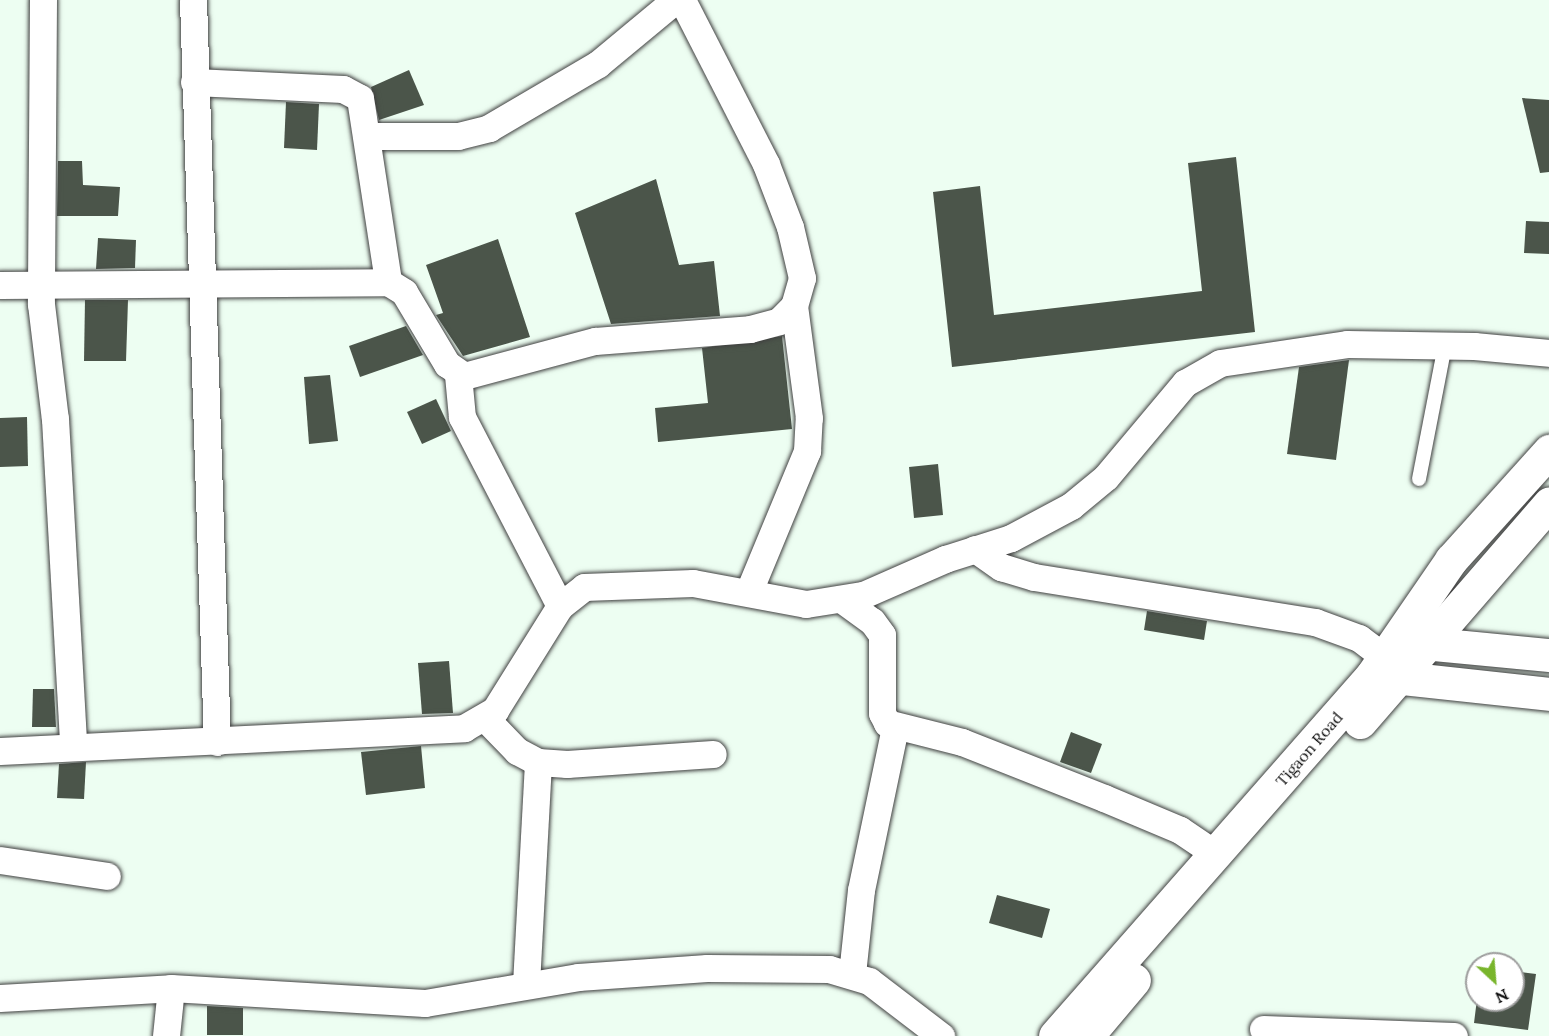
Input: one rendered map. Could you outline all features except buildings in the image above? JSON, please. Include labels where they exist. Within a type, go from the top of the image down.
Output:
[{"type":"street","points":[[43,0],[40,286],[56,419],[73,744]]},
{"type":"street","points":[[193,0],[199,284],[217,742]]},
{"type":"street","points":[[368,136],[458,135],[489,128],[598,64],[675,0]]},
{"type":"street","points":[[682,0],[781,199],[802,278],[794,306],[809,418],[807,451],[749,591]]},
{"type":"street","points":[[194,82],[353,92],[364,106],[388,282]]},
{"type":"street","points":[[0,285],[388,282],[410,300],[447,364],[458,375],[462,417],[560,606]]},
{"type":"street","points":[[458,375],[595,341],[759,327],[778,321],[794,306]]},
{"type":"street","points":[[0,751],[73,744],[217,742],[442,731],[486,719],[560,606],[571,594],[596,584],[693,583],[749,591],[806,604],[844,601],[1046,522],[1088,494],[1185,383],[1208,367],[1313,346],[1445,345],[1549,353]]},
{"type":"street","name":"Tigaon Road","points":[[1055,1036],[1388,662],[1451,560],[1549,451]]},
{"type":"street","points":[[1087,1036],[1274,815],[1388,662],[1436,637],[1466,595],[1549,504]]},
{"type":"street","points":[[975,549],[1001,567],[1034,577],[1315,622],[1359,638],[1388,662],[1549,694]]},
{"type":"street","points":[[844,601],[872,621],[882,635],[882,713],[895,727],[962,742],[1104,798],[1180,830],[1217,855]]},
{"type":"street","points":[[1436,637],[1549,655]]},
{"type":"street","points":[[486,719],[517,751],[538,762],[567,764],[713,754]]},
{"type":"street","points":[[852,974],[861,890],[895,727]]},
{"type":"street","points":[[526,984],[538,762]]},
{"type":"street","points":[[0,860],[107,876]]},
{"type":"street","points":[[0,998],[171,988],[261,991],[388,1005],[451,1000],[526,984],[707,968],[852,974],[884,990],[941,1036]]},
{"type":"street","points":[[166,1036],[171,988]]},
{"type":"street","points":[[1263,1029],[1309,1033],[1454,1036]]},
{"type":"lane","points":[[1419,479],[1445,345]]}]
